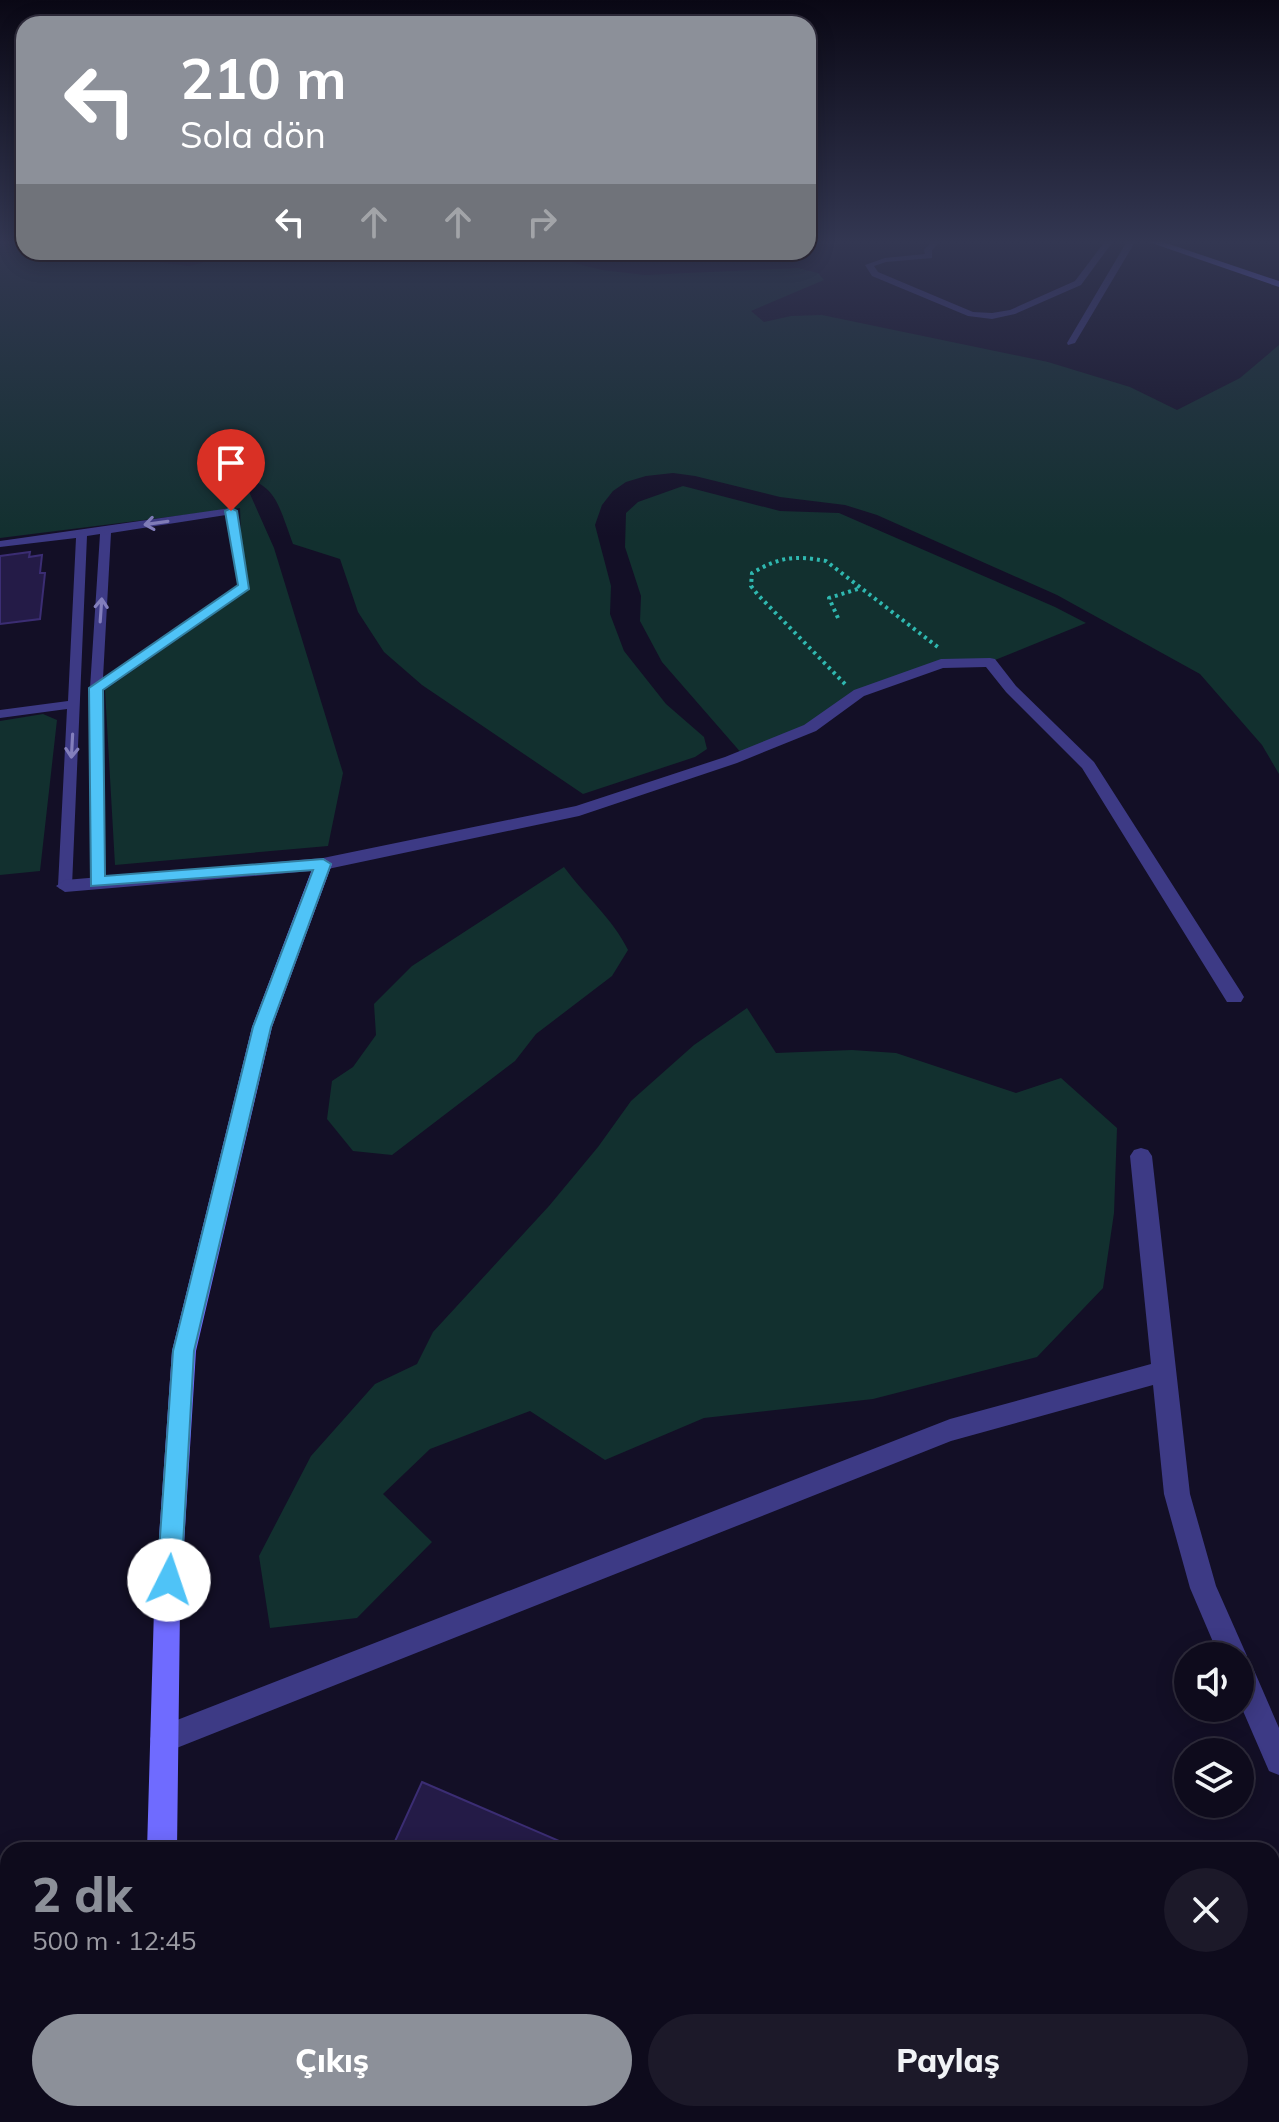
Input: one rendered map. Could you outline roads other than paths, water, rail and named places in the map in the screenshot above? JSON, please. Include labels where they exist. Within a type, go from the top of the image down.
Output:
[{"type":"street","points":[[65,886],[323,864],[579,811],[731,760],[810,728],[856,695],[941,664],[990,662],[1011,689],[1088,765],[1234,997]]},
{"type":"street","points":[[162,1842],[167,1609],[184,1351],[262,1027],[323,864]]},
{"type":"street","points":[[1141,1156],[1177,1494],[1203,1588],[1227,1642]]},
{"type":"street","points":[[164,1739],[950,1430],[1164,1371]]},
{"type":"street","points":[[1254,1703],[1279,1761]]},
{"type":"lane","points":[[1071,343],[1073,339]]},
{"type":"lane","points":[[0,544],[231,511],[244,587],[96,688]]},
{"type":"lane","points":[[97,882],[96,688],[106,530]]},
{"type":"lane","points":[[65,886],[82,534]]},
{"type":"lane","points":[[0,714],[74,704]]}]
